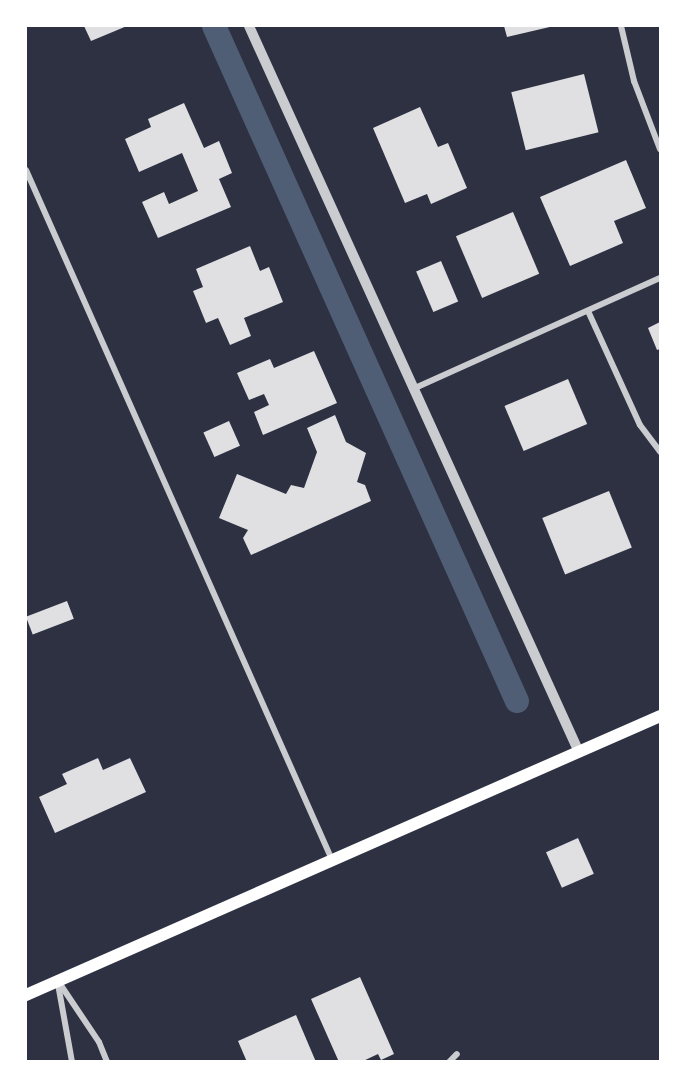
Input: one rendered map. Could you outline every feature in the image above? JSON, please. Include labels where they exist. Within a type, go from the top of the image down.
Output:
[{"type":"main road","points":[[26,995],[660,716]]},
{"type":"street","points":[[249,26],[579,752]]},
{"type":"street","points":[[621,26],[634,81],[660,149]]},
{"type":"street","points":[[26,170],[332,860]]},
{"type":"street","points":[[415,388],[660,278]]},
{"type":"street","points":[[588,311],[640,425],[660,452]]},
{"type":"street","points":[[57,981],[72,1062]]},
{"type":"street","points":[[57,981],[99,1042],[107,1062]]},
{"type":"street","points":[[449,1062],[457,1054]]},
{"type":"building","points":[[84,26],[127,26],[91,41]]},
{"type":"building","points":[[504,26],[554,26],[507,37]]},
{"type":"building","points":[[584,74],[599,132],[526,150],[511,92]]},
{"type":"building","points":[[184,103],[204,148],[219,141],[232,173],[219,179],[231,207],[158,238],[142,202],[164,192],[169,204],[198,191],[182,153],[139,172],[125,139],[151,127],[148,119]]},
{"type":"building","points":[[420,107],[438,147],[448,143],[467,188],[431,204],[427,194],[405,203],[373,128]]},
{"type":"building","points":[[626,160],[646,208],[614,221],[623,243],[570,266],[540,197]]},
{"type":"building","points":[[513,212],[539,274],[482,298],[456,236]]},
{"type":"building","points":[[250,246],[260,271],[269,267],[283,302],[244,318],[251,336],[230,345],[218,318],[206,323],[193,291],[203,287],[196,269]]},
{"type":"building","points":[[441,261],[458,302],[433,312],[416,272]]},
{"type":"building","points":[[660,322],[660,349],[657,350],[648,328]]},
{"type":"building","points":[[314,351],[337,403],[263,435],[254,412],[269,405],[264,394],[249,400],[237,373],[270,359],[274,368]]},
{"type":"building","points":[[568,379],[587,424],[524,451],[504,406]]},
{"type":"building","points":[[335,415],[346,442],[366,453],[357,482],[365,485],[371,501],[251,555],[243,538],[248,530],[219,518],[237,474],[286,494],[291,485],[304,488],[317,452],[307,428]]},
{"type":"building","points":[[229,421],[240,446],[214,457],[203,432]]},
{"type":"building","points":[[609,491],[632,548],[565,575],[542,518]]},
{"type":"building","points":[[67,601],[74,619],[33,635],[26,617]]},
{"type":"building","points":[[98,758],[103,770],[130,758],[146,792],[55,833],[39,797],[67,784],[62,774]]},
{"type":"building","points":[[578,838],[594,874],[562,888],[546,852]]},
{"type":"building","points":[[360,977],[394,1054],[381,1060],[378,1054],[361,1062],[339,1062],[311,999]]},
{"type":"building","points":[[296,1015],[316,1062],[247,1062],[238,1041]]},
{"type":"waterway","points":[[214,26],[517,701]]}]
